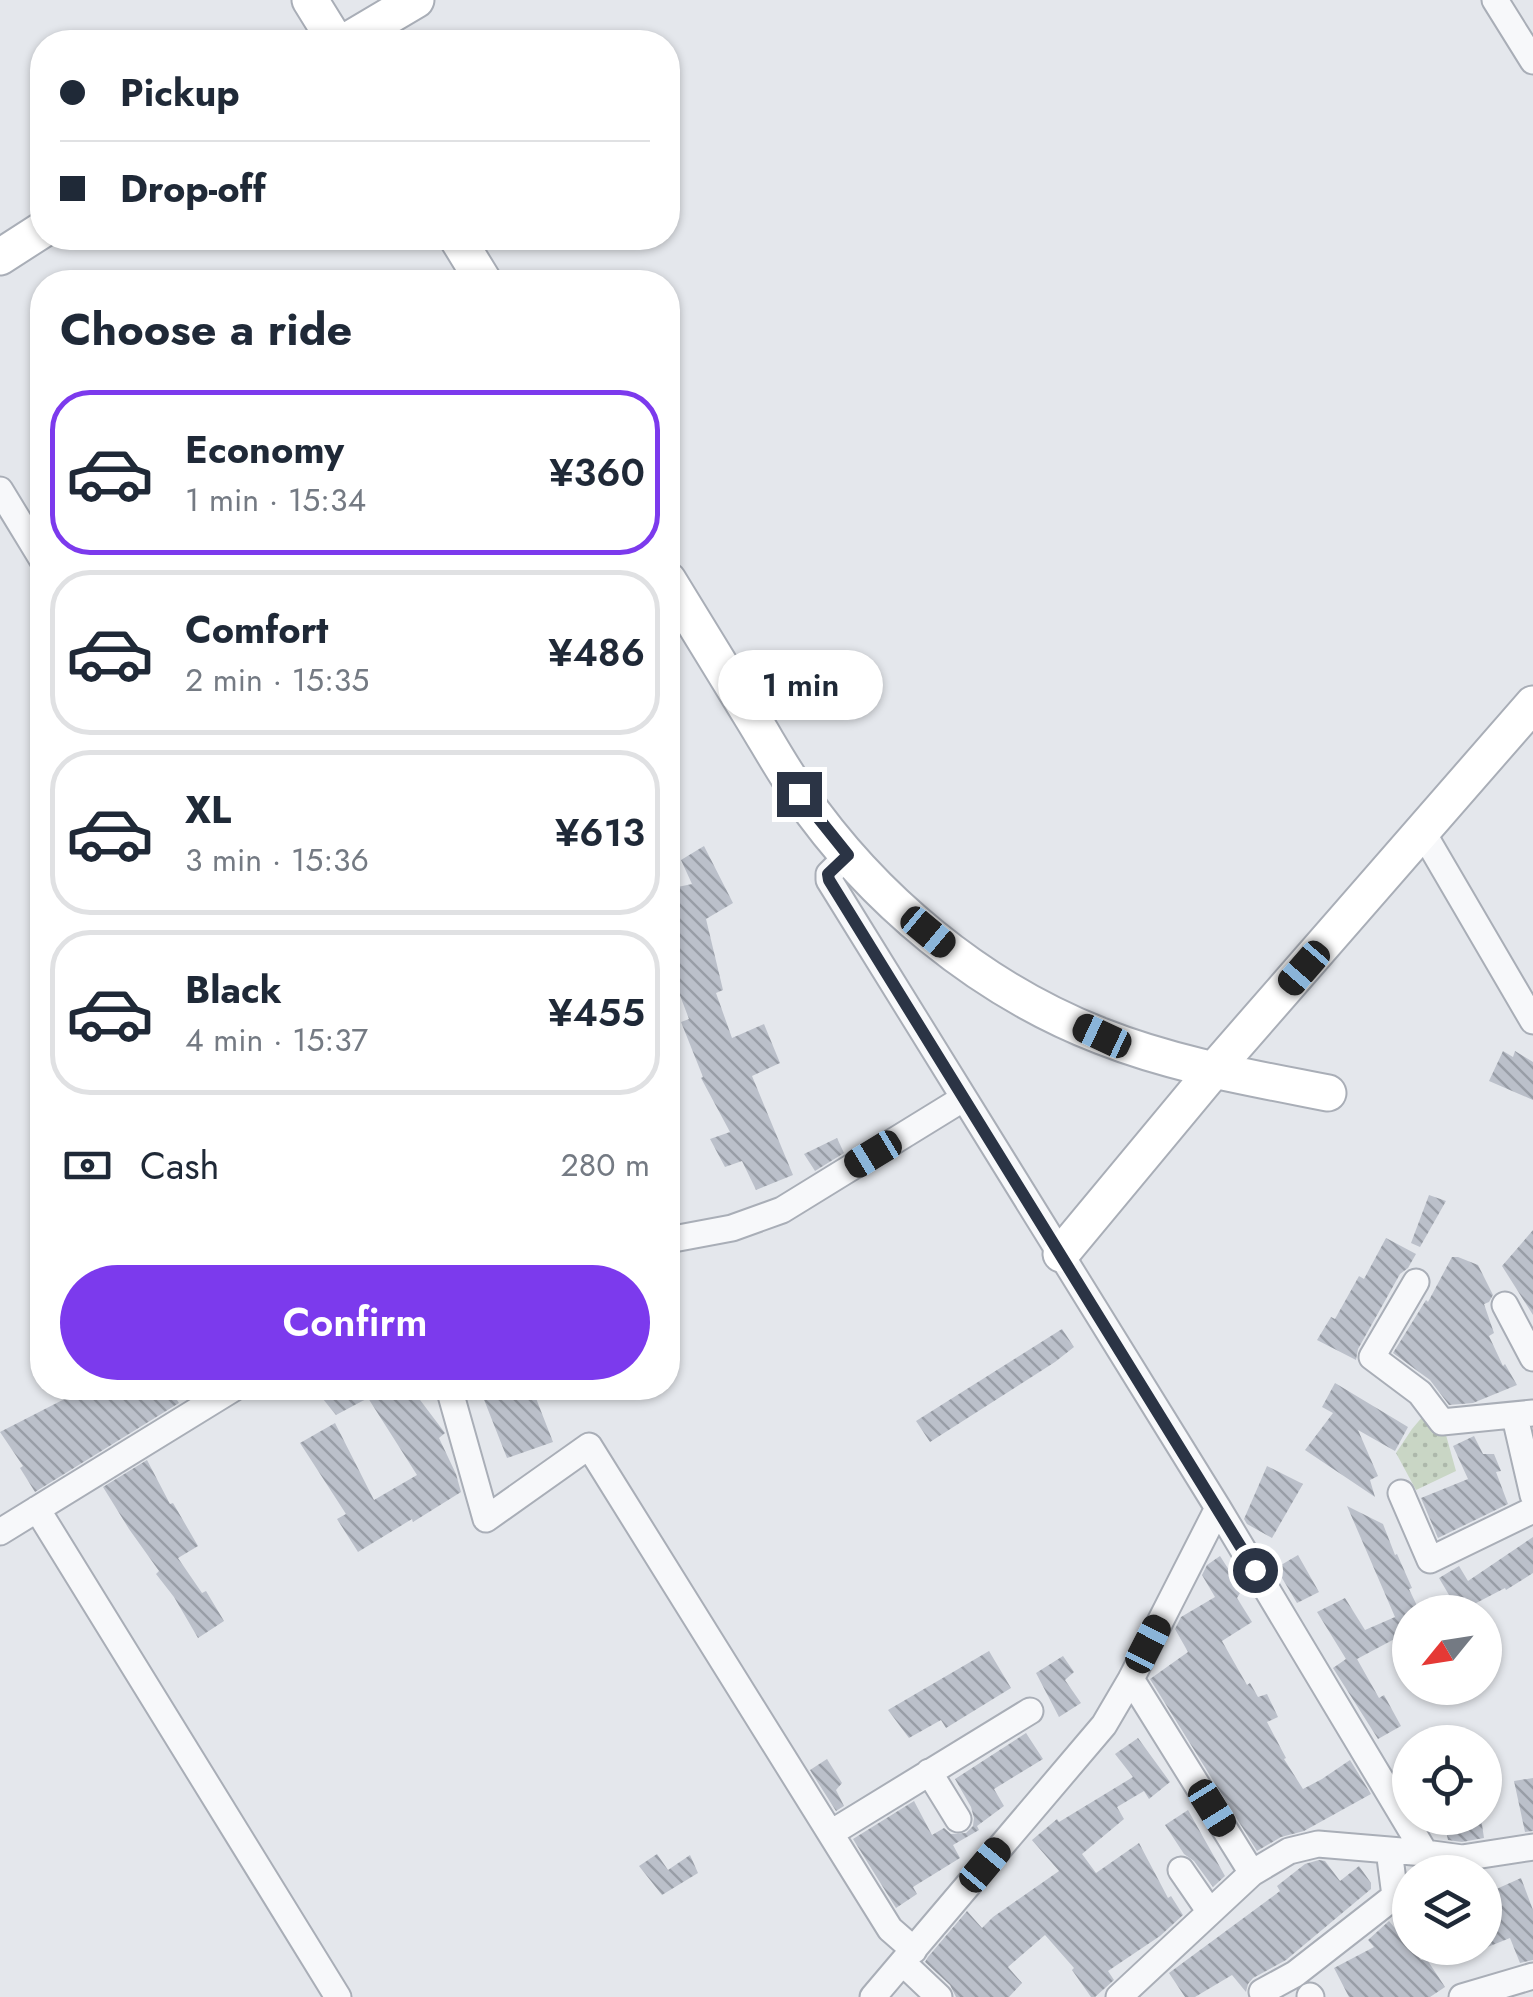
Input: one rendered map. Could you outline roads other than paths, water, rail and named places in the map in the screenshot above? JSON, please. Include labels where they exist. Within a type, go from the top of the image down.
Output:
[{"type":"street","points":[[310,0],[329,30]]},
{"type":"street","points":[[365,30],[416,0]]},
{"type":"street","points":[[1496,0],[1533,61]]},
{"type":"street","points":[[0,257],[30,238]]},
{"type":"street","points":[[0,490],[30,539]]},
{"type":"street","points":[[680,600],[799,794],[848,855],[898,907],[958,957],[1030,1004],[1102,1036],[1213,1071],[1328,1093]]},
{"type":"street","points":[[1061,1254],[1213,1071],[1533,704]]},
{"type":"street","points":[[1422,831],[1533,1021]]},
{"type":"street","points":[[848,855],[828,874],[829,880],[1218,1508],[1425,1853]]},
{"type":"street","points":[[680,1238],[732,1228],[782,1210],[964,1098]]},
{"type":"street","points":[[1416,1282],[1372,1357],[1420,1393],[1442,1422],[1524,1415],[1533,1495]]},
{"type":"street","points":[[1505,1305],[1533,1358]]},
{"type":"street","points":[[0,1532],[214,1400]]},
{"type":"street","points":[[452,1400],[486,1519],[590,1446],[890,1929],[939,1997]]},
{"type":"street","points":[[1401,1493],[1430,1560],[1533,1510]]},
{"type":"street","points":[[873,1997],[1104,1725],[1218,1508]]},
{"type":"street","points":[[37,1509],[338,1997]]},
{"type":"street","points":[[1131,1678],[1252,1873]]},
{"type":"street","points":[[831,1833],[1030,1710]]},
{"type":"street","points":[[930,1772],[958,1819]]},
{"type":"street","points":[[1119,1997],[1146,1987],[1210,1912],[1252,1873],[1289,1851],[1318,1844],[1462,1858],[1533,1847]]},
{"type":"street","points":[[1262,1992],[1294,1974],[1395,1896],[1389,1850]]},
{"type":"street","points":[[1181,1870],[1210,1912]]},
{"type":"street","points":[[1462,1997],[1533,1976]]}]
